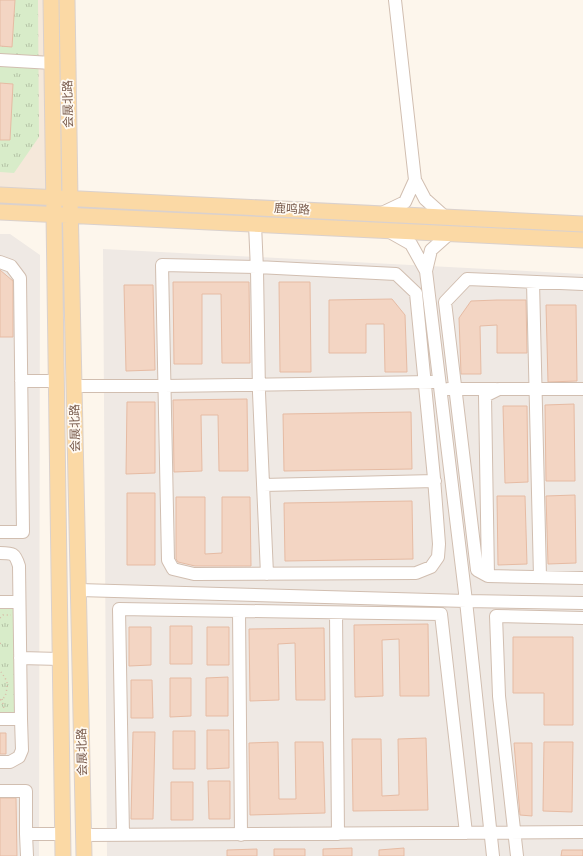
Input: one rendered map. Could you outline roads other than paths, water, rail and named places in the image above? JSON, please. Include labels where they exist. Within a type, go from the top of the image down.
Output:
[{"type":"main road","name":"会展北路","points":[[51,0],[63,856]]},
{"type":"main road","name":"会展北路","points":[[67,0],[84,856]]},
{"type":"main road","name":"鹿鸣路","points":[[0,195],[583,224]]},
{"type":"main road","name":"鹿鸣路","points":[[0,212],[583,240]]},
{"type":"street","points":[[395,0],[415,180],[425,199],[446,217]]},
{"type":"street","points":[[0,60],[52,63]]},
{"type":"street","points":[[382,213],[405,202],[415,180]]},
{"type":"street","points":[[255,224],[259,385],[267,574]]},
{"type":"street","points":[[387,230],[411,244],[426,271]]},
{"type":"street","points":[[449,234],[431,250],[426,271],[466,601],[493,856]]},
{"type":"street","points":[[0,262],[11,266],[20,278],[23,532],[0,532]]},
{"type":"street","points":[[162,265],[257,267],[396,274],[416,293],[425,382],[439,544],[438,557],[431,567],[416,573],[194,574],[173,569],[168,560],[162,265]]},
{"type":"street","points":[[583,284],[467,279],[445,302],[477,570],[488,576],[583,578]]},
{"type":"street","points":[[534,282],[540,577]]},
{"type":"street","points":[[21,381],[56,381]]},
{"type":"street","points":[[74,386],[425,382],[455,389],[583,389]]},
{"type":"street","points":[[488,576],[485,396],[499,389]]},
{"type":"street","points":[[263,485],[434,481]]},
{"type":"street","points":[[0,553],[11,553],[16,557],[19,566],[22,750],[19,757],[10,762],[0,762]]},
{"type":"street","points":[[79,590],[583,603]]},
{"type":"street","points":[[0,602],[20,602]]},
{"type":"street","points":[[123,835],[119,609],[441,614],[466,833]]},
{"type":"street","points":[[239,611],[241,835]]},
{"type":"street","points":[[336,613],[338,834]]},
{"type":"street","points":[[517,856],[498,696],[496,616],[583,618]]},
{"type":"street","points":[[20,658],[60,659]]},
{"type":"street","points":[[0,719],[21,718]]},
{"type":"street","points":[[0,791],[26,791],[26,856]]},
{"type":"street","points":[[84,836],[583,832]]},
{"type":"street","points":[[26,834],[62,834]]}]
